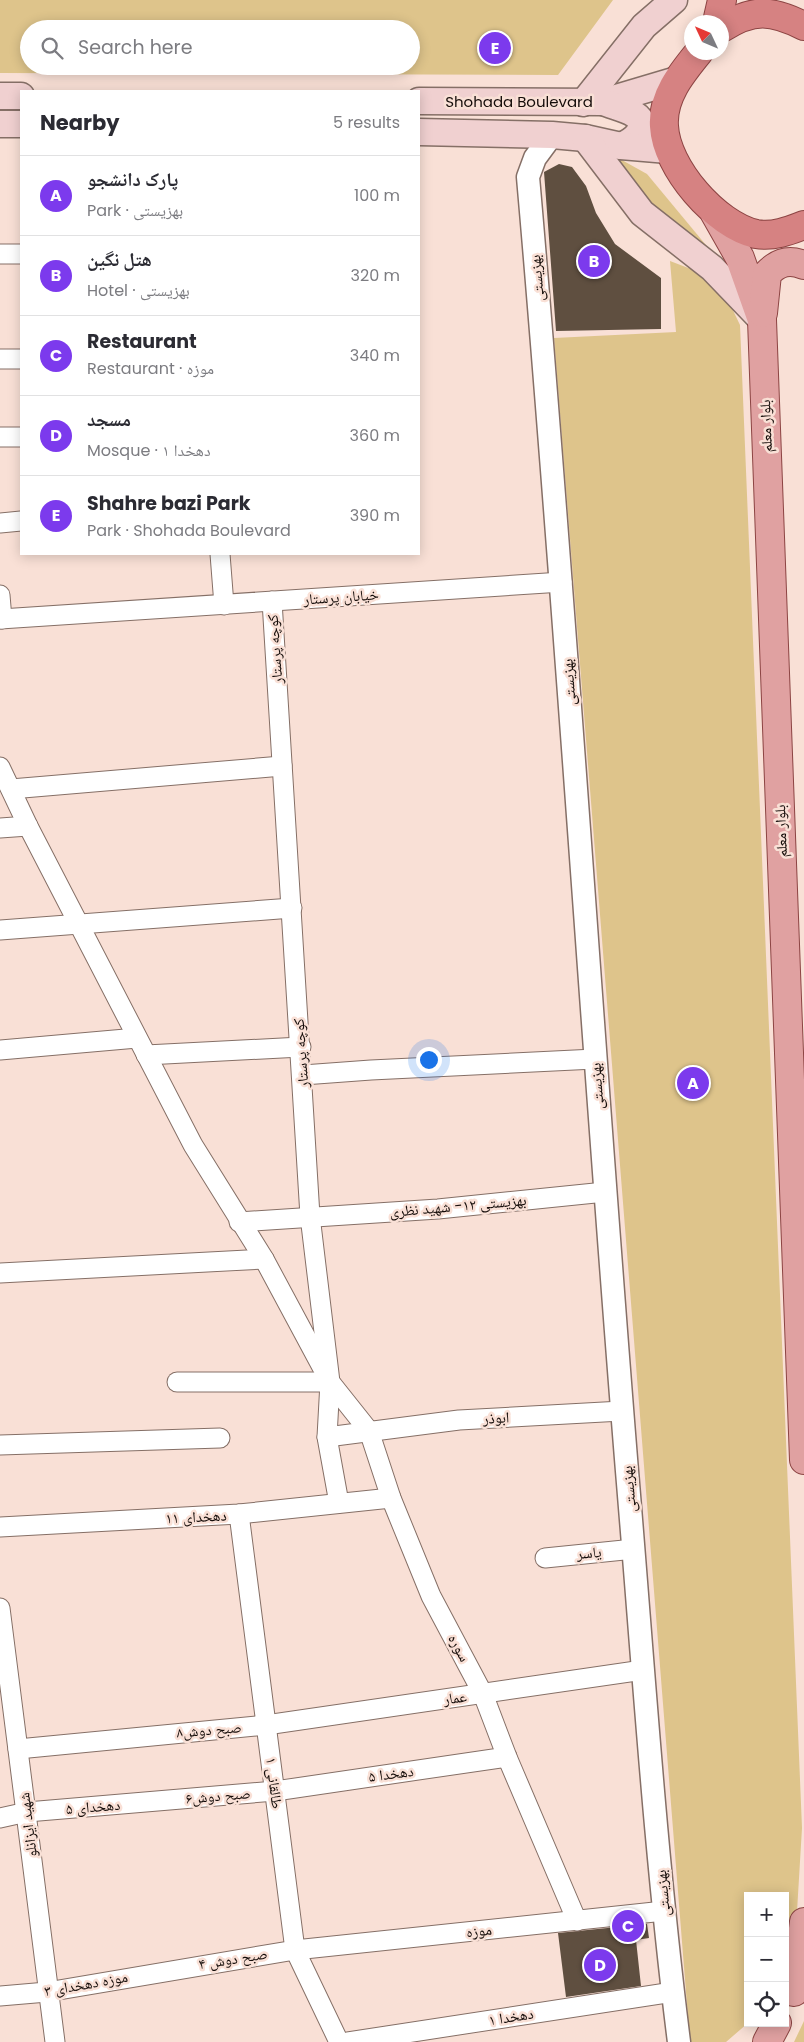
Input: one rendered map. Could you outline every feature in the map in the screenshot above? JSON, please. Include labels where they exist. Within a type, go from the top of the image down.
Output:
[{"type":"highway","points":[[719,15],[722,0]]},
{"type":"highway","points":[[729,23],[734,20],[757,14],[780,14],[799,19]]},
{"type":"highway","points":[[693,60],[677,80],[667,102],[664,126],[668,150],[679,171],[714,212],[733,226],[757,234],[783,233],[804,225]]},
{"type":"main road","points":[[621,146],[634,140],[641,130],[641,121],[634,114],[593,103],[644,26],[674,0]]},
{"type":"main road","name":"Shohada Boulevard","points":[[420,101],[593,103],[677,80]]},
{"type":"main road","points":[[0,96],[20,96]]},
{"type":"main road","points":[[0,124],[20,124]]},
{"type":"main road","name":"Shohada Boulevard","points":[[420,132],[552,135],[585,138],[621,146],[668,150]]},
{"type":"main road","points":[[585,138],[642,213],[712,268],[762,320]]},
{"type":"main road","name":"بلوار معلم","points":[[714,212],[740,258],[762,320],[804,1460]]},
{"type":"main road","points":[[762,320],[767,274],[780,263],[797,262],[804,265]]},
{"type":"main road","points":[[795,1996],[804,1922]]},
{"type":"street","name":"بهزیستی","points":[[552,135],[535,158],[528,177],[562,582],[605,1192],[643,1670],[664,1911],[680,2042]]},
{"type":"street","points":[[0,254],[20,254]]},
{"type":"street","points":[[0,358],[20,359]]},
{"type":"street","points":[[0,437],[20,437]]},
{"type":"street","points":[[0,523],[20,521]]},
{"type":"street","points":[[220,555],[224,605]]},
{"type":"street","name":"خیابان پرستار","points":[[1,619],[562,582]]},
{"type":"street","points":[[0,594],[1,619]]},
{"type":"street","name":"کوچه پرستار","points":[[272,602],[303,1075],[310,1216],[330,1382],[327,1437],[339,1503]]},
{"type":"street","points":[[11,789],[282,766]]},
{"type":"street","name":"سوره","points":[[0,767],[28,826],[193,1145],[239,1222],[264,1259],[330,1382],[369,1431],[391,1498],[431,1596],[483,1694],[507,1757],[577,1921]]},
{"type":"street","points":[[0,828],[28,826]]},
{"type":"street","points":[[0,930],[292,908]]},
{"type":"street","points":[[0,1050],[137,1038]]},
{"type":"street","points":[[146,1055],[301,1047]]},
{"type":"street","points":[[303,1075],[596,1059]]},
{"type":"street","name":"بهزیستی ۱۲- شهید نظری","points":[[239,1222],[438,1209],[605,1192]]},
{"type":"street","points":[[0,1273],[264,1259]]},
{"type":"street","points":[[177,1382],[330,1382]]},
{"type":"street","name":"ابوذر","points":[[327,1437],[459,1420],[622,1411]]},
{"type":"street","points":[[0,1445],[220,1438]]},
{"type":"street","name":"دهخدای ۱۱","points":[[0,1527],[239,1514],[391,1498]]},
{"type":"street","name":"طالقانی ۱","points":[[239,1514],[294,1950],[339,2042]]},
{"type":"street","name":"یاسر","points":[[545,1558],[634,1549]]},
{"type":"street","name":"شهید ایزانلو","points":[[0,1608],[47,1992],[55,2042]]},
{"type":"street","name":"عمار","points":[[266,1725],[643,1670]]},
{"type":"street","name":"صبح دوش۸","points":[[18,1748],[266,1725]]},
{"type":"street","name":"دهخدا ۵","points":[[275,1791],[507,1757]]},
{"type":"street","name":"صبح دوش۶","points":[[160,1801],[275,1791]]},
{"type":"street","name":"دهخدای ۵","points":[[0,1818],[26,1812],[160,1801]]},
{"type":"street","name":"موزه","points":[[294,1950],[664,1911]]},
{"type":"street","name":"صبح دوش ۴","points":[[172,1969],[294,1950]]},
{"type":"street","name":"موزه دهخدای ۳","points":[[0,1996],[47,1992],[172,1969]]},
{"type":"street","name":"دهخدا ۱","points":[[348,2042],[673,1992]]},
{"type":"shaded area","points":[[0,0],[613,0],[558,75],[420,75],[420,20],[20,20],[20,73],[0,73]]},
{"type":"shaded area","points":[[611,154],[647,174],[720,262],[660,219]]},
{"type":"shaded area","points":[[670,261],[704,274],[728,300],[740,325],[802,1828],[795,1945],[789,1961],[789,1892],[744,1892],[744,2026],[726,2042],[690,2042],[554,338],[676,332]]},
{"type":"shaded area","points":[[804,2021],[804,2042],[794,2042]]},
{"type":"building","points":[[559,164],[572,167],[586,186],[596,213],[615,244],[661,278],[661,329],[556,331],[544,172]]},
{"type":"building","points":[[647,1924],[649,1938],[636,1940],[641,1986],[566,1997],[558,1933]]},
{"type":"place","name":"Shahre bazi Park","points":[[495,48]]},
{"type":"place","name":"هتل نگین","points":[[594,261]]},
{"type":"place","name":"پارک دانشجو","points":[[693,1083]]},
{"type":"place","name":"Restaurant","points":[[628,1926]]},
{"type":"place","name":"مسجد","points":[[600,1965]]}]
